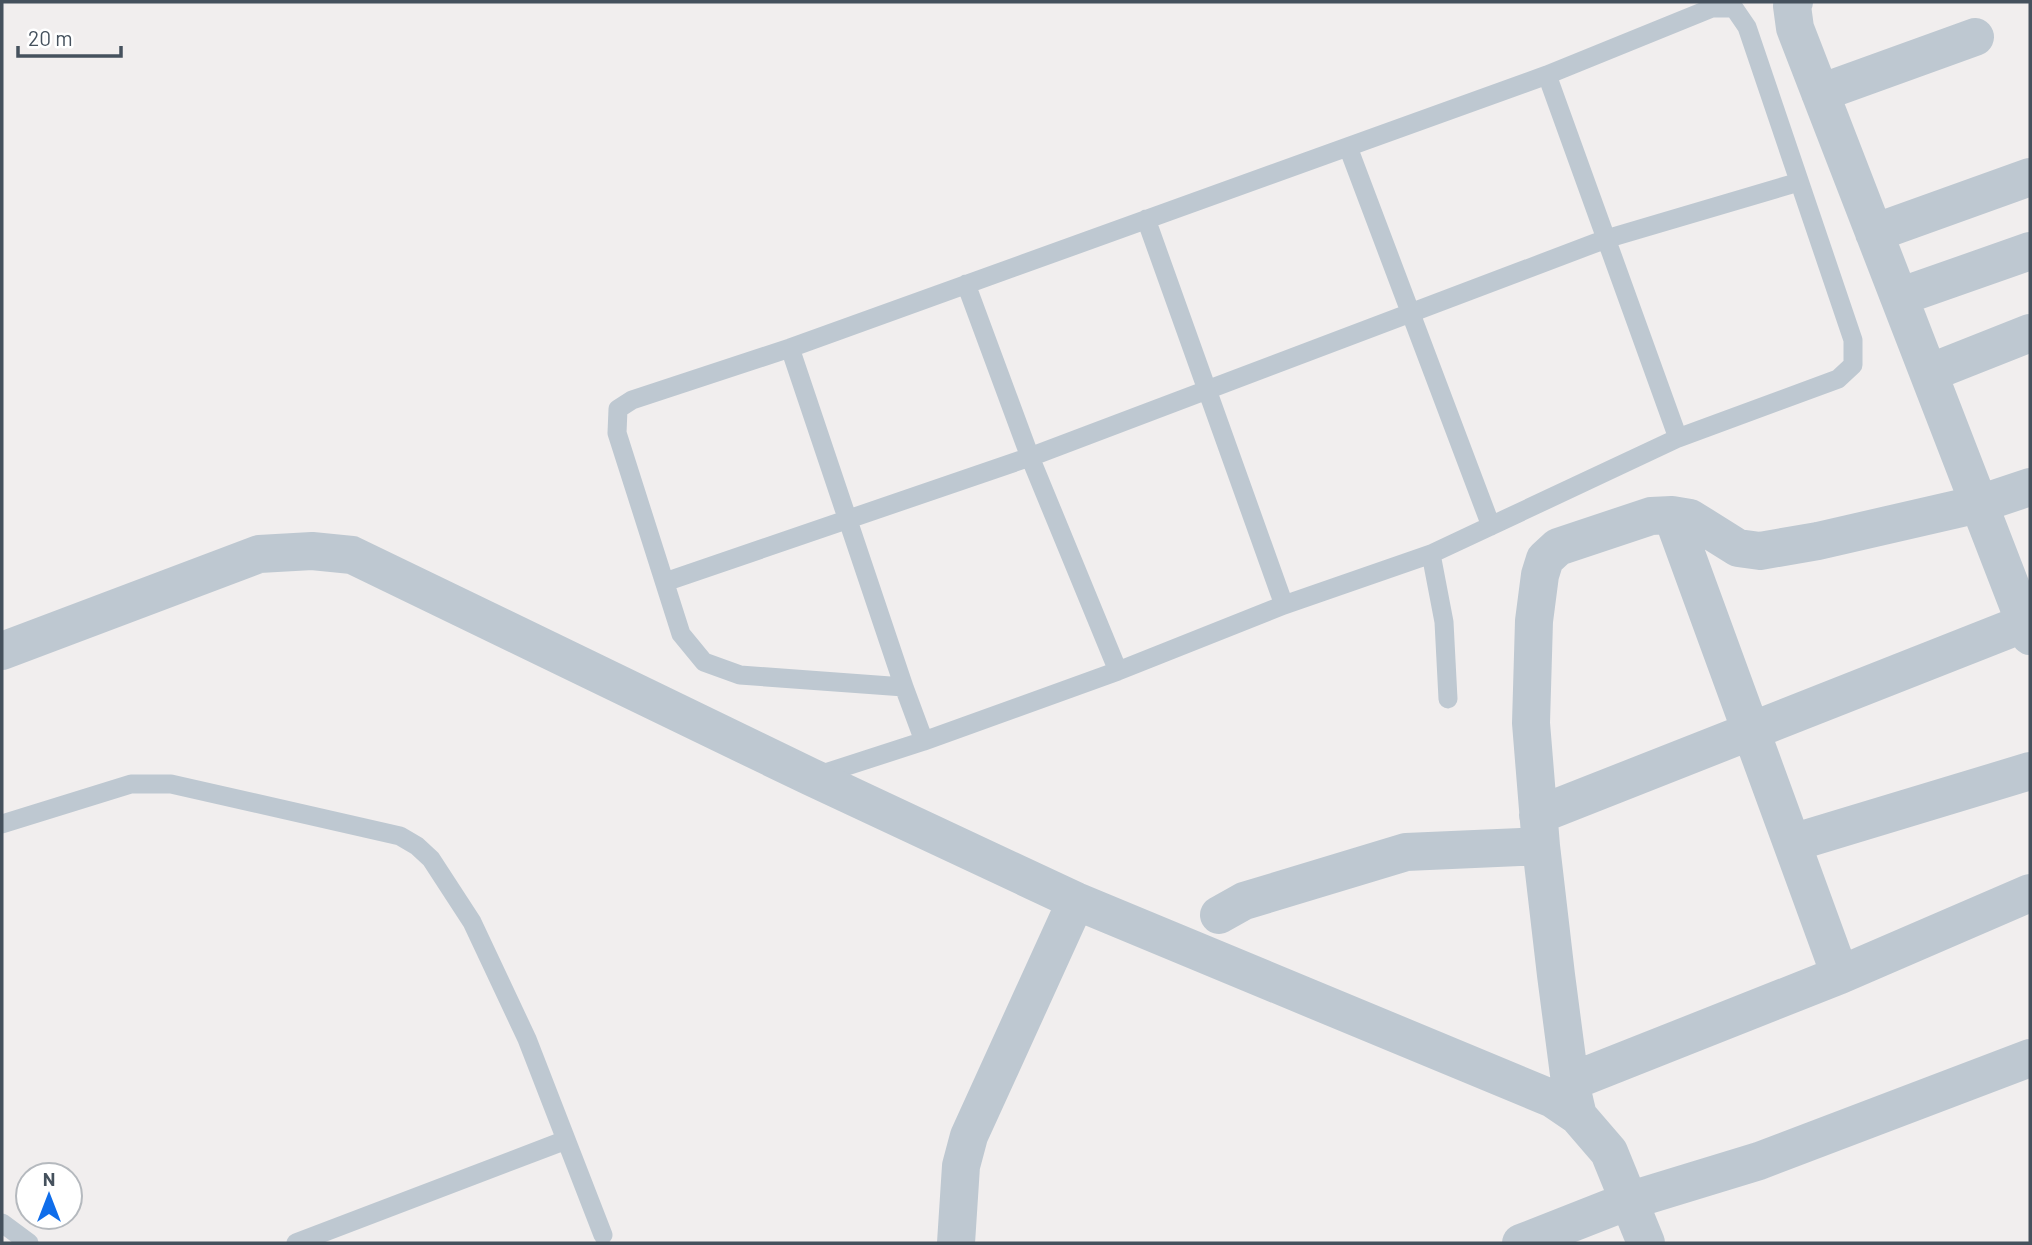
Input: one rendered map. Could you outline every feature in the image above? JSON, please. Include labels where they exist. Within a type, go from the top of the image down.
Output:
[{"type":"street","points":[[1219,915],[1244,901],[1406,852],[1540,830],[1751,731],[2028,630],[1795,28],[1792,6],[1794,2]]},
{"type":"street","points":[[1820,93],[1975,37]]},
{"type":"street","points":[[1874,233],[2030,177]]},
{"type":"street","points":[[1899,298],[2030,251]]},
{"type":"street","points":[[1929,373],[2030,332]]},
{"type":"street","points":[[1646,1243],[1609,1152],[1574,1099],[1540,830],[1531,723],[1532,667],[1540,575],[1545,559],[1558,547],[1651,516],[1690,518],[1738,548],[1760,551],[1818,541],[1979,504],[2030,487]]},
{"type":"street","points":[[1672,515],[1840,975]]},
{"type":"street","points":[[2,650],[259,554],[312,551],[352,555],[811,777],[1076,901],[1553,1100],[1574,1099],[1840,975],[2030,893]]},
{"type":"street","points":[[1792,843],[2030,771]]},
{"type":"street","points":[[956,1243],[961,1166],[969,1136],[1076,901]]},
{"type":"street","points":[[1521,1243],[1628,1201],[1759,1161],[2030,1058]]},
{"type":"lane","points":[[811,777],[924,741],[1118,671],[1284,605],[1431,554],[1678,438],[1838,379],[1853,365],[1853,340],[1747,27],[1734,8],[1712,8],[1547,75],[790,348],[632,400],[618,409],[617,433],[681,634],[704,662],[740,675],[904,687]]},
{"type":"lane","points":[[1547,75],[1678,438]]},
{"type":"lane","points":[[1348,147],[1491,526]]},
{"type":"lane","points":[[665,582],[1030,457],[1606,239],[1799,182]]},
{"type":"lane","points":[[1146,219],[1284,605]]},
{"type":"lane","points":[[966,284],[1030,457],[1118,671]]},
{"type":"lane","points":[[790,348],[924,741]]},
{"type":"lane","points":[[1431,554],[1444,622],[1448,699]]},
{"type":"lane","points":[[2,824],[131,783],[171,783],[400,836],[417,846],[431,859],[472,922],[527,1039],[603,1235]]},
{"type":"lane","points":[[296,1243],[566,1140]]},
{"type":"lane","points":[[2,1223],[29,1243]]}]
